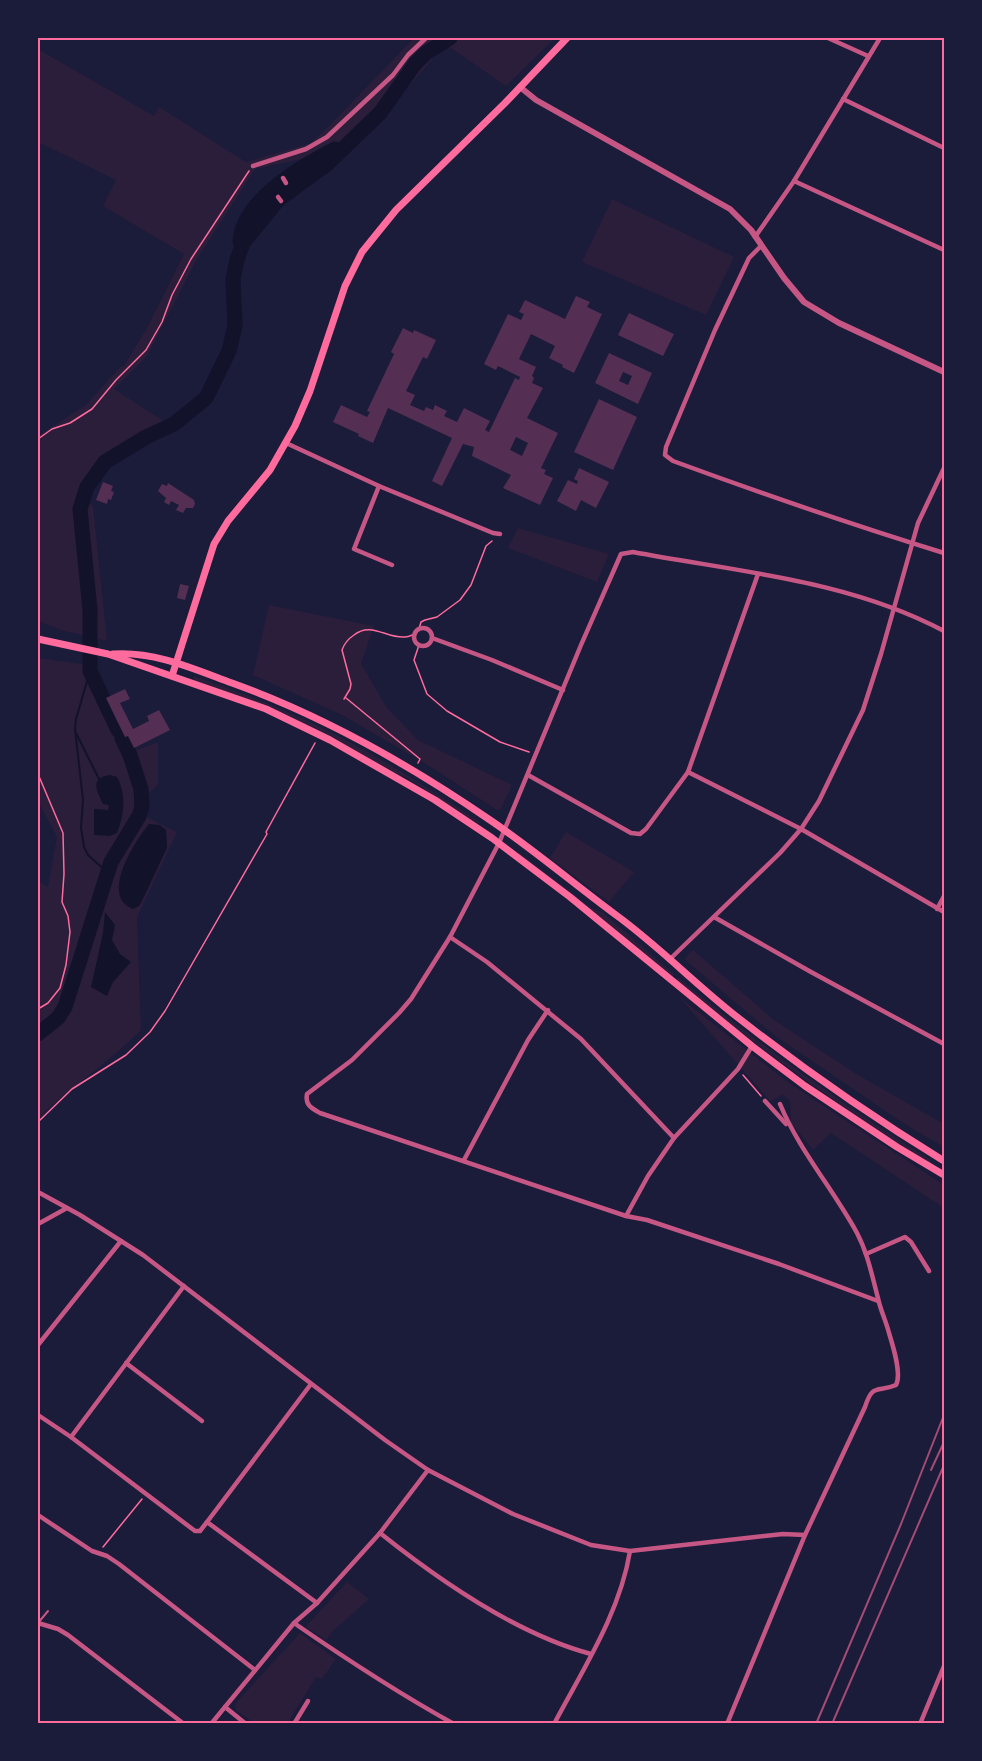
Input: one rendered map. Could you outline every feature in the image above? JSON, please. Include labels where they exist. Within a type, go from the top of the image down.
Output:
[{"type":"main road","points":[[172,676],[216,542],[228,521],[264,477],[286,443],[310,391],[345,286],[362,252],[396,210],[506,104],[567,38]]},
{"type":"main road","points":[[38,639],[108,654],[266,710],[330,740],[435,800],[499,843],[595,917],[752,1046],[805,1086],[897,1147],[945,1175]]},
{"type":"main road","points":[[108,654],[134,654],[177,662],[263,694],[361,741],[418,774],[504,830],[617,915],[738,1018],[799,1065],[904,1137],[945,1161]]},
{"type":"street","points":[[253,166],[306,149],[327,137],[393,75],[408,55],[426,38]]},
{"type":"street","points":[[828,38],[868,56]]},
{"type":"street","points":[[755,237],[794,181],[880,38]]},
{"type":"street","points":[[520,87],[536,100],[716,200],[742,219],[804,302],[847,327],[945,372]]},
{"type":"street","points":[[843,99],[945,148]]},
{"type":"street","points":[[794,181],[945,250]]},
{"type":"street","points":[[760,246],[749,258],[715,330],[666,447],[665,455],[740,486],[945,553]]},
{"type":"street","points":[[286,443],[379,486],[500,534]]},
{"type":"street","points":[[669,960],[780,853],[801,829],[836,770],[863,710],[918,524],[945,468]]},
{"type":"street","points":[[379,486],[354,549],[392,565]]},
{"type":"street","points":[[878,1301],[779,1264],[647,1220],[626,1216],[320,1113],[310,1108],[306,1100],[307,1094],[352,1060],[399,1013],[411,999],[450,937],[499,843],[619,556],[624,552],[837,589],[894,607],[945,631]]},
{"type":"street","points":[[528,775],[631,833],[640,834],[646,829],[688,772],[758,574]]},
{"type":"street","points":[[424,628],[429,631],[432,639],[427,645],[419,645],[414,639],[419,629],[424,628]]},
{"type":"street","points":[[432,639],[492,660],[563,690]]},
{"type":"street","points":[[688,772],[801,829],[945,912]]},
{"type":"street","points":[[938,909],[945,896]]},
{"type":"street","points":[[714,917],[945,1044]]},
{"type":"street","points":[[450,937],[487,962],[581,1039],[674,1138]]},
{"type":"street","points":[[464,1160],[528,1040],[548,1010]]},
{"type":"street","points":[[626,1216],[648,1176],[674,1138],[738,1069],[752,1046]]},
{"type":"street","points":[[727,1724],[806,1535],[869,1394],[876,1389],[892,1388],[898,1382],[899,1376],[892,1343],[878,1301],[876,1285],[857,1234],[827,1183],[790,1128],[765,1101]]},
{"type":"street","points":[[780,1104],[790,1128]]},
{"type":"street","points":[[38,1192],[121,1241],[428,1470],[513,1514],[591,1545],[630,1551],[783,1533],[806,1535]]},
{"type":"street","points":[[38,1224],[67,1208]]},
{"type":"street","points":[[866,1254],[905,1237],[911,1242],[929,1270]]},
{"type":"street","points":[[38,1345],[121,1241]]},
{"type":"street","points":[[71,1437],[184,1286]]},
{"type":"street","points":[[126,1363],[202,1421]]},
{"type":"street","points":[[38,1415],[71,1437],[195,1531],[200,1531],[311,1384]]},
{"type":"street","points":[[211,1724],[294,1623],[317,1603],[380,1533],[428,1470]]},
{"type":"street","points":[[38,1515],[98,1554],[107,1556],[119,1564],[255,1670]]},
{"type":"street","points":[[207,1522],[317,1603]]},
{"type":"street","points":[[380,1533],[419,1564],[490,1610],[539,1636],[567,1648],[591,1654]]},
{"type":"street","points":[[554,1724],[609,1618],[627,1570],[630,1551]]},
{"type":"street","points":[[38,1623],[58,1629],[68,1635],[184,1724]]},
{"type":"street","points":[[294,1623],[347,1660],[454,1724]]},
{"type":"street","points":[[920,1724],[945,1666]]},
{"type":"street","points":[[294,1724],[308,1701]]},
{"type":"street","points":[[225,1707],[246,1724]]},
{"type":"lane","points":[[38,1623],[48,1611]]},
{"type":"path","points":[[38,439],[52,429],[70,423],[92,409],[116,380],[146,350],[162,322],[172,295],[191,259],[253,166]]},
{"type":"path","points":[[419,629],[421,622],[437,617],[460,600],[471,585],[486,546],[500,534]]},
{"type":"path","points":[[415,634],[405,637],[363,629],[346,642],[342,650],[351,684],[345,698],[420,759],[418,765]]},
{"type":"path","points":[[419,645],[414,660],[427,694],[447,711],[500,742],[536,753]]},
{"type":"path","points":[[38,1122],[72,1089],[126,1055],[150,1032],[165,1011],[255,854],[315,743]]},
{"type":"path","points":[[38,774],[63,833],[62,902],[68,916],[70,932],[66,965],[60,988],[48,1003],[38,1009]]},
{"type":"path","points":[[738,1069],[765,1101]]},
{"type":"path","points":[[98,1554],[146,1494]]},
{"type":"shaded area","points":[[414,38],[555,38],[506,86],[445,44],[384,115],[328,165],[316,156],[255,169],[197,259],[147,356],[114,389],[171,426],[105,462],[87,487],[87,501],[93,506],[107,641],[61,630],[38,621],[38,436],[86,405],[120,367],[124,366],[147,328],[184,254],[103,206],[116,180],[38,142],[38,49],[154,116],[159,107],[246,162],[311,143]]},
{"type":"shaded area","points":[[612,199],[734,257],[706,315],[582,262]]},
{"type":"shaded area","points":[[518,528],[609,554],[597,582],[508,548]]},
{"type":"shaded area","points":[[269,605],[374,626],[361,664],[387,708],[418,740],[512,785],[501,809],[497,810],[428,765],[342,715],[253,675]]},
{"type":"shaded area","points":[[38,658],[97,666],[104,697],[132,752],[158,742],[158,784],[145,797],[146,817],[177,832],[137,917],[141,1030],[38,1118],[38,881],[48,887],[57,837],[38,801]]},
{"type":"shaded area","points":[[194,676],[264,702],[329,731],[416,781],[480,822],[479,824],[404,776],[393,774],[303,724],[193,682]]},
{"type":"shaded area","points":[[110,775],[117,777],[122,791],[121,820],[117,833],[110,836],[94,835],[94,809],[108,810],[109,805],[103,804],[97,790],[97,782]]},
{"type":"shaded area","points":[[149,824],[160,825],[166,830],[167,848],[142,901],[133,909],[123,902],[119,893],[119,881],[129,855]]},
{"type":"shaded area","points":[[566,832],[634,872],[609,902],[550,858]]},
{"type":"shaded area","points":[[518,852],[590,907],[602,912],[674,974],[671,977],[517,854]]},
{"type":"shaded area","points":[[105,912],[115,925],[112,940],[120,954],[131,962],[113,982],[107,996],[91,987],[103,933]]},
{"type":"shaded area","points":[[693,950],[774,1020],[858,1075],[944,1124],[944,1147],[903,1123],[774,1035],[684,959]]},
{"type":"shaded area","points":[[679,978],[771,1050],[865,1117],[931,1160],[930,1163],[864,1121],[768,1053],[676,981]]},
{"type":"shaded area","points":[[679,997],[789,1083],[944,1185],[944,1208],[831,1133],[813,1150],[791,1123],[790,1101],[783,1095],[770,1101]]},
{"type":"shaded area","points":[[347,1582],[369,1599],[326,1640],[306,1627]]},
{"type":"shaded area","points":[[300,1633],[336,1659],[322,1679],[316,1677],[288,1723],[254,1723],[236,1710],[235,1704]]},
{"type":"building","points":[[576,296],[590,302],[587,307],[602,314],[574,373],[549,358],[555,346],[531,334],[519,359],[536,367],[532,383],[543,388],[527,418],[558,433],[541,468],[546,470],[544,474],[553,478],[540,505],[503,488],[511,475],[472,456],[474,447],[463,444],[442,486],[432,481],[452,438],[388,408],[373,443],[333,422],[341,405],[367,417],[370,412],[367,411],[394,354],[391,352],[403,328],[413,333],[414,330],[436,340],[427,359],[423,357],[406,391],[415,395],[410,405],[424,411],[426,407],[433,410],[435,405],[447,411],[444,416],[457,422],[464,408],[490,421],[485,430],[489,432],[515,378],[519,380],[520,377],[498,366],[496,370],[484,364],[508,314],[521,320],[524,314],[519,312],[525,300],[565,319]],"holes":[[[516,437],[528,443],[522,456],[510,450]]]},
{"type":"building","points":[[629,313],[674,334],[663,356],[618,335]]},
{"type":"building","points":[[609,353],[652,373],[638,404],[595,383]],"holes":[[[623,372],[632,376],[628,385],[619,381]]]},
{"type":"building","points":[[599,399],[637,417],[613,470],[574,452]]},
{"type":"building","points":[[579,468],[609,482],[596,508],[581,500],[576,511],[557,501],[568,480],[577,484],[578,481],[574,479]]},
{"type":"building","points":[[103,482],[113,486],[111,491],[114,492],[107,504],[96,500]]},
{"type":"building","points":[[168,483],[194,500],[193,508],[186,508],[183,513],[176,510],[179,505],[171,501],[169,505],[164,502],[166,498],[158,491],[162,484],[167,486]]},
{"type":"building","points":[[180,584],[189,586],[185,600],[177,598]]},
{"type":"building","points":[[125,689],[130,699],[120,703],[133,729],[149,721],[147,716],[159,710],[170,730],[134,748],[128,736],[125,737],[106,698]]},
{"type":"waterway","points":[[118,730],[90,671],[90,610],[80,509],[87,487],[105,462],[146,437],[174,424],[206,398],[229,351],[235,326],[233,279],[243,243],[278,200],[326,165],[380,113],[415,64],[426,53],[450,38]]},
{"type":"waterway","points":[[240,241],[251,212],[263,198],[291,175],[335,149]]},
{"type":"waterway","points":[[90,671],[75,729],[83,800],[81,828],[84,847],[88,855],[107,872]]},
{"type":"waterway","points":[[76,733],[99,779]]},
{"type":"waterway","points":[[38,1034],[58,1018],[65,1007],[111,862],[139,816],[142,807],[141,789],[122,738]]},
{"type":"railway","points":[[816,1724],[901,1524],[944,1415]]},
{"type":"railway","points":[[931,1470],[944,1442]]},
{"type":"railway","points":[[832,1724],[944,1465]]}]
